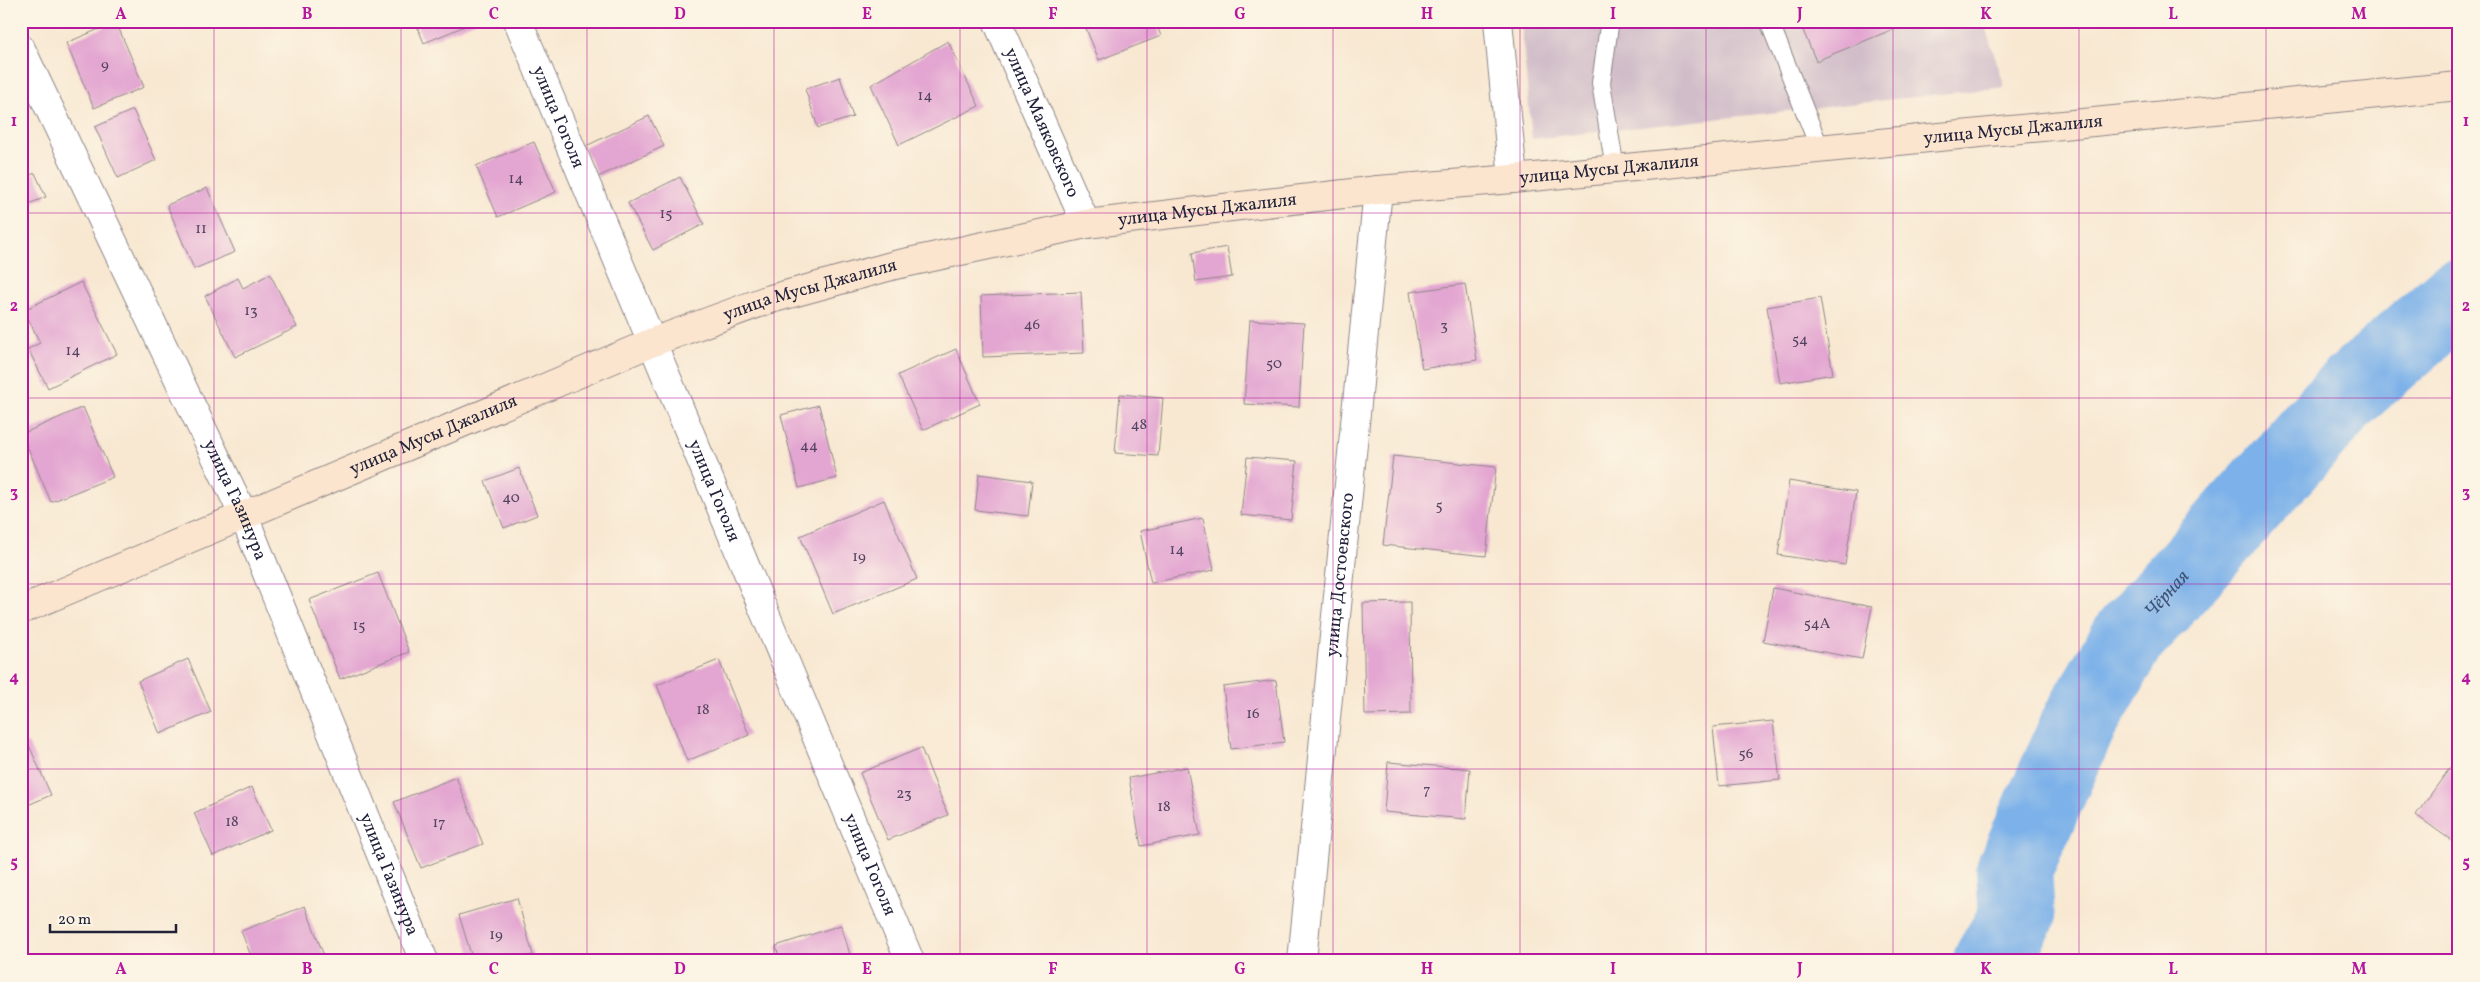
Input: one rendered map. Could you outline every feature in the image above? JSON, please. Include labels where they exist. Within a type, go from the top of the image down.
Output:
[{"type":"main road","name":"улица Мусы Джалиля","points":[[21,610],[243,514],[653,342],[776,298],[895,265],[1086,224],[1378,190],[1513,179],[2459,86]]},
{"type":"street","name":"улица Гоголя","points":[[518,21],[910,961]]},
{"type":"street","name":"улица Маяковского","points":[[997,21],[1086,224]]},
{"type":"street","points":[[1498,21],[1513,179]]},
{"type":"street","name":"улица Газинура","points":[[21,49],[243,514],[424,961]]},
{"type":"street","name":"улица Достоевского","points":[[1302,961],[1378,190]]},
{"type":"lane","points":[[1613,21],[1609,26],[1601,83],[1615,169]]},
{"type":"lane","points":[[1769,21],[1820,149]]},
{"type":"shaded area","points":[[1521,21],[1983,21],[2005,87],[1532,139]]},
{"type":"building","points":[[415,21],[477,21],[424,43]]},
{"type":"building","points":[[1083,21],[1155,21],[1161,36],[1099,60]]},
{"type":"building","points":[[1799,21],[1899,21],[1901,26],[1816,61]]},
{"type":"building","points":[[116,22],[144,87],[94,108],[66,43]]},
{"type":"building","points":[[948,41],[979,106],[899,145],[871,85]]},
{"type":"building","points":[[840,77],[853,117],[818,128],[805,89]]},
{"type":"building","points":[[133,110],[156,160],[118,178],[95,127]]},
{"type":"building","points":[[649,116],[664,146],[598,177],[584,147]]},
{"type":"building","points":[[534,142],[556,192],[498,217],[476,166]]},
{"type":"building","points":[[35,173],[46,197],[21,207],[21,179]]},
{"type":"building","points":[[680,177],[704,224],[653,250],[628,203]]},
{"type":"building","points":[[207,188],[235,252],[194,269],[167,205]]},
{"type":"building","points":[[1227,247],[1232,277],[1196,282],[1192,253]]},
{"type":"building","points":[[270,274],[297,327],[235,357],[205,296],[238,278],[243,288]]},
{"type":"building","points":[[81,282],[117,354],[48,388],[28,349],[40,343],[24,310]]},
{"type":"building","points":[[1465,284],[1477,360],[1422,369],[1410,292]]},
{"type":"building","points":[[1081,292],[1084,353],[983,357],[981,296]]},
{"type":"building","points":[[1820,298],[1833,374],[1780,383],[1767,307]]},
{"type":"building","points":[[1250,320],[1304,323],[1299,407],[1244,404]]},
{"type":"building","points":[[956,349],[980,404],[923,430],[898,375]]},
{"type":"building","points":[[1120,394],[1163,398],[1158,456],[1115,453]]},
{"type":"building","points":[[819,405],[837,478],[799,488],[781,415]]},
{"type":"building","points":[[83,407],[113,477],[51,502],[22,434]]},
{"type":"building","points":[[1393,456],[1496,467],[1486,556],[1383,545]]},
{"type":"building","points":[[1247,457],[1297,461],[1291,520],[1241,515]]},
{"type":"building","points":[[519,468],[537,515],[504,528],[485,481]]},
{"type":"building","points":[[979,474],[1032,481],[1028,516],[975,510]]},
{"type":"building","points":[[1789,481],[1856,492],[1845,565],[1778,555]]},
{"type":"building","points":[[884,500],[917,579],[833,614],[800,536]]},
{"type":"building","points":[[1203,518],[1214,570],[1151,583],[1140,531]]},
{"type":"building","points":[[378,573],[409,652],[340,679],[309,600]]},
{"type":"building","points":[[1773,588],[1872,607],[1862,659],[1763,641]]},
{"type":"building","points":[[1410,602],[1411,714],[1365,715],[1363,603]]},
{"type":"building","points":[[188,659],[211,712],[160,734],[138,681]]},
{"type":"building","points":[[719,660],[749,735],[687,761],[657,685]]},
{"type":"building","points":[[1276,680],[1284,742],[1231,749],[1223,687]]},
{"type":"building","points":[[1773,721],[1780,780],[1719,786],[1713,727]]},
{"type":"building","points":[[28,743],[51,795],[21,808],[21,746]]},
{"type":"building","points":[[921,748],[948,815],[888,840],[860,773]]},
{"type":"building","points":[[2459,755],[2459,846],[2416,815]]},
{"type":"building","points":[[1388,762],[1470,769],[1466,819],[1384,812]]},
{"type":"building","points":[[1187,767],[1200,835],[1141,846],[1129,778]]},
{"type":"building","points":[[456,777],[483,844],[421,868],[394,802]]},
{"type":"building","points":[[252,787],[271,830],[213,856],[194,813]]},
{"type":"building","points":[[517,898],[533,955],[511,961],[473,961],[459,915]]},
{"type":"building","points":[[305,906],[326,961],[253,961],[241,931]]},
{"type":"building","points":[[841,925],[852,961],[780,961],[776,946]]},
{"type":"waterway","name":"Чёрная","points":[[1991,961],[2017,917],[2014,870],[2079,723],[2129,637],[2346,395],[2459,296]]}]
